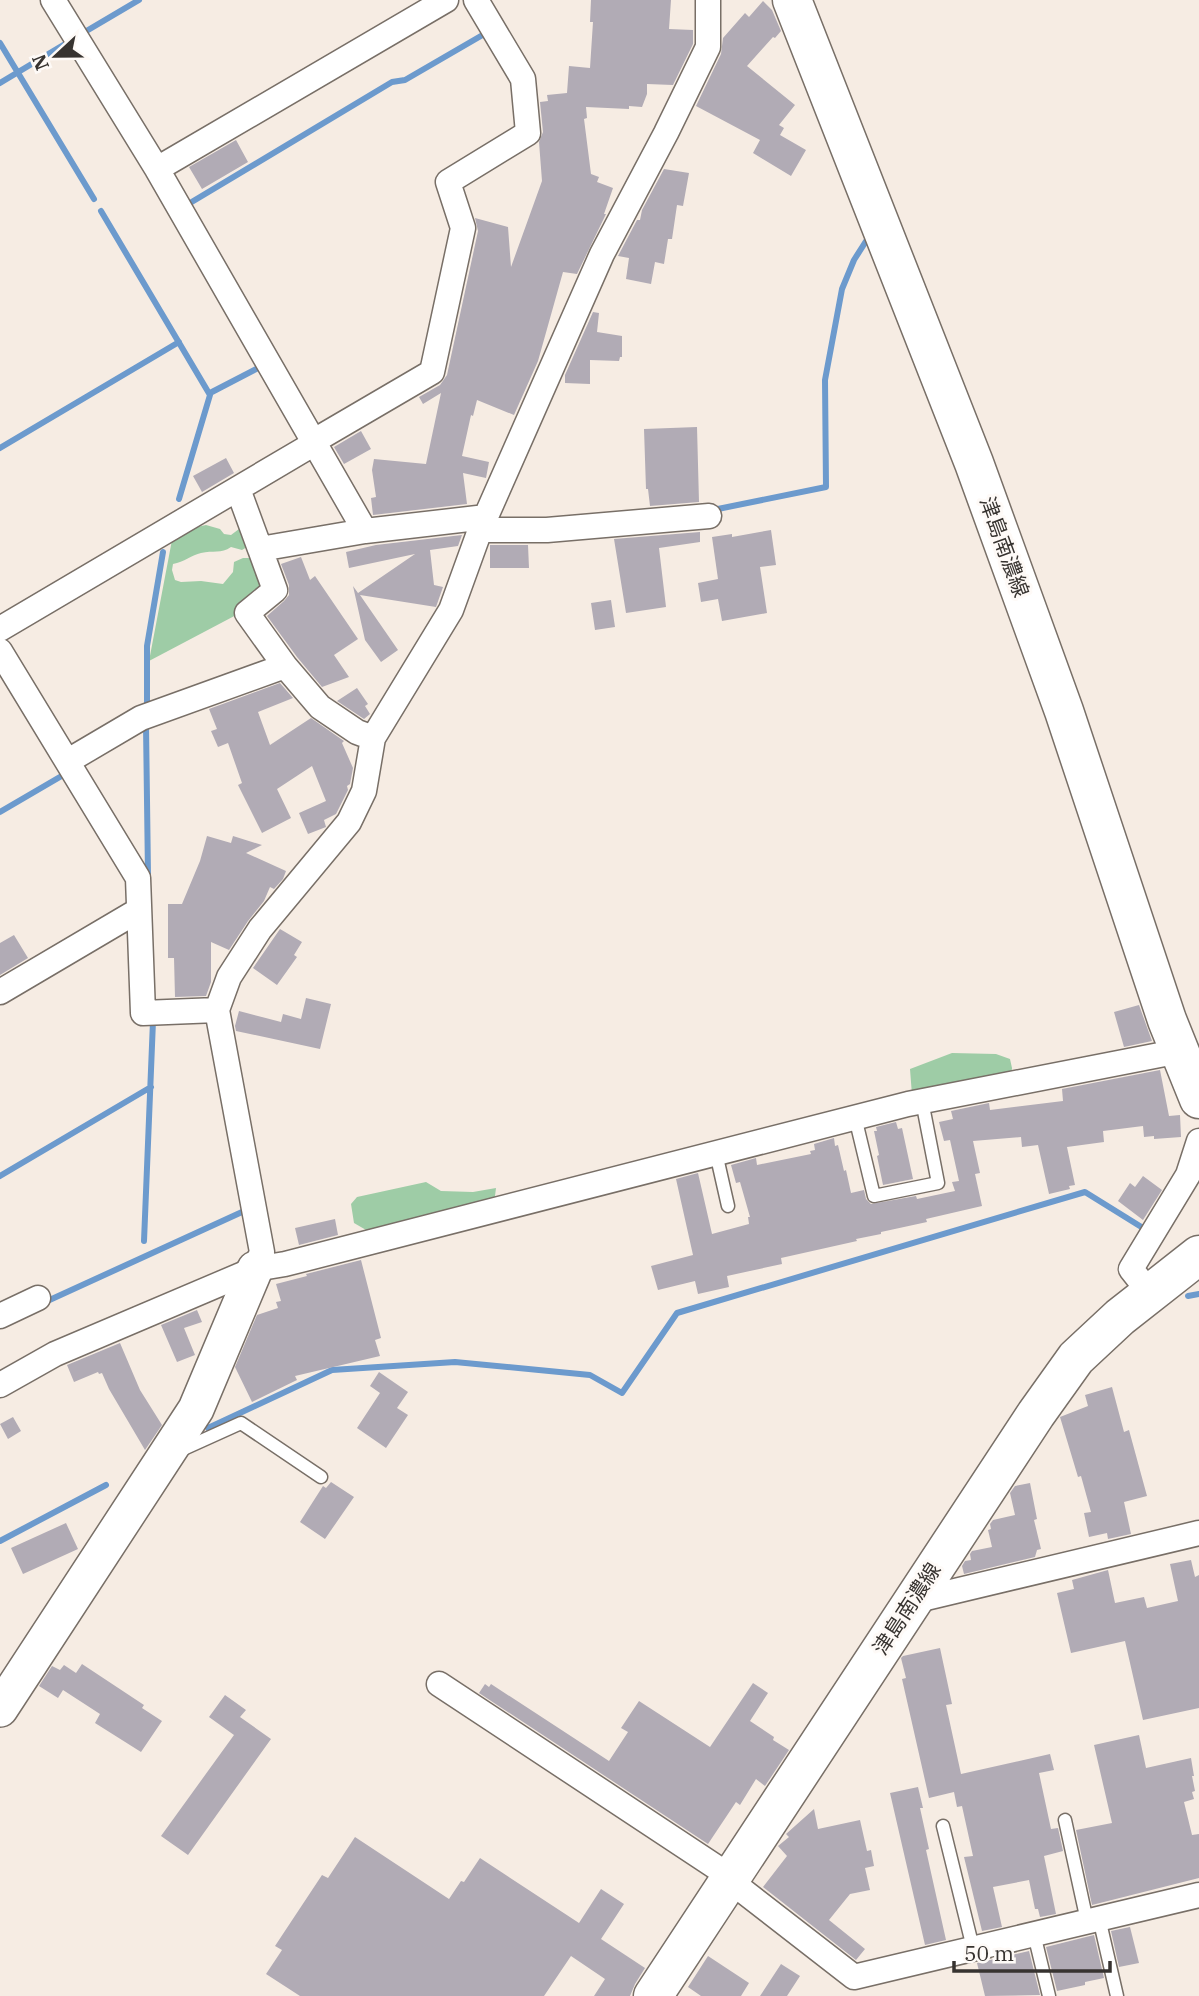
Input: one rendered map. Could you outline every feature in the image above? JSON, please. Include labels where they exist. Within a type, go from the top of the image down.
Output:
[{"type":"main road","name":"津島南濃線","points":[[792,0],[974,463],[1064,712],[1162,1007],[1199,1100]]},
{"type":"main road","name":"津島南濃線","points":[[653,1996],[912,1601],[1076,1358],[1119,1317],[1199,1255]]},
{"type":"street","points":[[53,0],[157,169],[365,531]]},
{"type":"street","points":[[157,169],[446,0]]},
{"type":"street","points":[[0,629],[432,372],[463,228],[448,182],[528,133],[523,79],[476,0]]},
{"type":"street","points":[[0,1709],[196,1409],[262,1252],[217,1010],[229,976],[260,929],[349,822],[364,790],[373,738],[451,610],[483,523],[602,254],[708,47],[708,0]]},
{"type":"street","points":[[238,489],[275,590],[247,613],[285,666],[320,707],[357,732],[373,738]]},
{"type":"street","points":[[260,549],[365,531],[483,523],[547,530],[709,516]]},
{"type":"street","points":[[0,650],[138,878],[143,1013],[217,1010]]},
{"type":"street","points":[[68,761],[141,718],[285,666]]},
{"type":"street","points":[[0,992],[139,910]]},
{"type":"street","points":[[0,1385],[55,1354],[255,1269],[285,1264],[922,1101],[1180,1051]]},
{"type":"street","points":[[1150,1293],[1131,1269],[1188,1175],[1199,1141]]},
{"type":"street","points":[[0,1315],[38,1298]]},
{"type":"street","points":[[912,1601],[1199,1533]]},
{"type":"street","points":[[439,1684],[730,1878],[854,1977],[859,1986],[974,1948],[1199,1895]]},
{"type":"lane","points":[[855,1117],[874,1196],[938,1183],[922,1101]]},
{"type":"lane","points":[[716,1153],[728,1206]]},
{"type":"lane","points":[[163,1459],[241,1423],[321,1477]]},
{"type":"lane","points":[[1065,1819],[1117,1996]]},
{"type":"lane","points":[[943,1826],[974,1948]]},
{"type":"lane","points":[[1034,1934],[1049,1996]]},
{"type":"green space","points":[[206,525],[231,535],[239,529],[247,536],[247,547],[242,550],[231,547],[201,553],[173,564],[175,580],[223,584],[233,572],[234,562],[243,558],[258,558],[269,590],[240,613],[149,661],[172,540]]},
{"type":"green space","points":[[952,1053],[996,1054],[1010,1059],[1011,1077],[912,1095],[910,1069]]},
{"type":"green space","points":[[426,1182],[441,1191],[473,1192],[496,1188],[494,1204],[373,1234],[354,1223],[351,1204],[357,1197]]},
{"type":"building","points":[[591,0],[671,0],[669,29],[693,30],[693,44],[673,85],[647,84],[647,94],[642,107],[586,107],[587,118],[584,119],[591,174],[599,177],[597,182],[613,188],[606,214],[577,274],[563,272],[538,361],[514,415],[477,400],[462,456],[489,462],[486,478],[463,473],[467,504],[373,515],[371,498],[376,497],[372,470],[374,459],[426,464],[441,393],[423,404],[419,397],[440,385],[447,375],[478,231],[475,218],[508,227],[511,267],[542,181],[539,142],[543,132],[540,102],[548,101],[547,95],[567,93],[569,66],[590,68],[593,22],[590,22]]},
{"type":"building","points":[[763,1],[772,10],[781,31],[747,66],[795,105],[779,125],[784,128],[780,135],[806,150],[791,176],[753,153],[760,140],[696,106],[721,54],[723,38],[745,13],[749,17]]},
{"type":"building","points":[[236,140],[248,162],[202,189],[189,167]]},
{"type":"building","points":[[664,169],[689,173],[683,206],[677,205],[672,239],[668,239],[664,264],[655,262],[651,284],[626,279],[629,258],[618,256],[637,220],[640,220],[642,210]]},
{"type":"building","points":[[593,312],[599,313],[597,332],[622,336],[622,357],[619,361],[590,360],[590,384],[565,383],[565,375]]},
{"type":"building","points":[[697,427],[699,502],[650,506],[646,489],[644,429]]},
{"type":"building","points":[[361,431],[371,449],[344,464],[334,447]]},
{"type":"building","points":[[226,458],[234,473],[202,492],[193,476]]},
{"type":"building","points":[[771,530],[776,565],[760,567],[767,613],[722,621],[718,599],[701,602],[698,583],[718,579],[712,537],[732,534],[732,537]]},
{"type":"building","points":[[700,532],[700,542],[659,548],[666,607],[626,613],[614,539]]},
{"type":"building","points":[[462,535],[458,546],[430,550],[434,585],[443,587],[436,607],[360,595],[398,650],[381,662],[365,640],[353,586],[358,593],[415,554],[349,568],[346,552],[376,545]]},
{"type":"building","points":[[490,545],[528,545],[529,568],[490,568]]},
{"type":"building","points":[[301,557],[310,580],[315,576],[358,639],[334,655],[349,677],[322,687],[267,616],[289,595],[289,585],[281,564]]},
{"type":"building","points":[[611,600],[615,627],[595,630],[591,603]]},
{"type":"building","points":[[280,683],[293,698],[258,712],[270,745],[311,718],[344,741],[342,743],[353,768],[348,790],[336,814],[324,820],[326,827],[308,834],[299,813],[326,801],[312,766],[277,789],[291,818],[262,833],[238,785],[242,783],[228,743],[218,747],[211,731],[217,729],[209,709]]},
{"type":"building","points":[[357,688],[368,704],[365,706],[370,714],[364,719],[337,701]]},
{"type":"building","points":[[207,836],[231,843],[233,836],[262,845],[246,853],[286,871],[274,889],[270,887],[264,901],[229,950],[211,942],[211,982],[206,996],[175,997],[174,958],[168,958],[168,904],[182,904]]},
{"type":"building","points":[[280,929],[302,942],[294,955],[297,957],[277,985],[253,968]]},
{"type":"building","points":[[14,935],[28,958],[0,975],[0,943]]},
{"type":"building","points":[[306,998],[331,1004],[320,1049],[236,1031],[239,1011],[281,1022],[283,1014],[301,1019]]},
{"type":"building","points":[[1139,1005],[1152,1041],[1124,1047],[1114,1012]]},
{"type":"building","points":[[1160,1070],[1169,1116],[1180,1115],[1181,1137],[1144,1137],[1143,1126],[1103,1131],[1104,1142],[1067,1147],[1075,1185],[1069,1186],[1070,1189],[1049,1194],[1038,1145],[1022,1147],[1021,1137],[973,1141],[980,1173],[975,1174],[982,1206],[926,1219],[927,1222],[881,1232],[856,1239],[857,1241],[781,1258],[782,1264],[727,1276],[729,1287],[698,1294],[695,1281],[658,1290],[651,1266],[693,1255],[676,1179],[698,1173],[712,1234],[749,1224],[750,1217],[740,1182],[736,1183],[731,1165],[756,1158],[757,1165],[811,1154],[810,1151],[815,1150],[814,1144],[834,1138],[851,1193],[864,1190],[866,1199],[871,1204],[955,1191],[952,1182],[959,1181],[950,1140],[944,1141],[939,1122],[953,1119],[951,1111],[989,1103],[990,1110],[1063,1101],[1062,1089]]},
{"type":"building","points":[[896,1122],[898,1129],[902,1128],[913,1179],[883,1185],[874,1131],[877,1131],[876,1127]]},
{"type":"building","points":[[1143,1176],[1162,1190],[1143,1220],[1118,1201],[1130,1183],[1135,1187]]},
{"type":"building","points":[[335,1219],[338,1235],[299,1245],[295,1228]]},
{"type":"building","points":[[361,1260],[381,1338],[375,1340],[380,1356],[295,1376],[297,1380],[252,1402],[235,1367],[257,1315],[278,1308],[276,1302],[281,1301],[276,1284]]},
{"type":"building","points":[[197,1310],[202,1322],[184,1328],[195,1355],[177,1362],[161,1325]]},
{"type":"building","points":[[120,1343],[140,1390],[162,1425],[145,1450],[102,1373],[98,1372],[74,1382],[67,1365]]},
{"type":"building","points":[[379,1372],[408,1392],[397,1408],[408,1415],[386,1448],[357,1428],[380,1393],[370,1386]]},
{"type":"building","points":[[1112,1387],[1124,1432],[1129,1430],[1147,1496],[1124,1502],[1131,1534],[1108,1539],[1107,1533],[1089,1537],[1084,1513],[1091,1512],[1060,1417],[1088,1406],[1085,1395]]},
{"type":"building","points":[[13,1417],[21,1431],[8,1439],[0,1424]]},
{"type":"building","points":[[331,1482],[354,1497],[325,1539],[300,1522],[323,1486],[326,1488]]},
{"type":"building","points":[[1030,1483],[1037,1519],[1034,1520],[1041,1549],[1037,1550],[1035,1557],[964,1574],[962,1566],[965,1561],[971,1560],[972,1551],[992,1547],[988,1530],[991,1529],[993,1520],[1015,1515],[1010,1493],[1015,1486]]},
{"type":"building","points":[[66,1523],[78,1549],[23,1574],[11,1548]]},
{"type":"building","points":[[1191,1560],[1195,1577],[1199,1575],[1199,1708],[1143,1720],[1125,1641],[1071,1653],[1057,1593],[1074,1589],[1072,1580],[1108,1570],[1115,1603],[1144,1597],[1147,1608],[1178,1601],[1170,1564]]},
{"type":"building","points":[[940,1648],[952,1704],[946,1705],[961,1774],[1050,1754],[1054,1770],[1039,1773],[1051,1829],[1058,1828],[1063,1851],[1044,1856],[1056,1914],[1040,1917],[1038,1909],[1035,1909],[1029,1880],[993,1887],[1002,1927],[982,1931],[964,1857],[973,1856],[962,1806],[957,1807],[954,1792],[929,1798],[902,1679],[906,1678],[901,1658],[903,1656]]},
{"type":"building","points":[[82,1664],[144,1705],[142,1708],[162,1721],[141,1752],[95,1723],[100,1714],[63,1690],[58,1698],[39,1686],[52,1666],[60,1670],[64,1665],[76,1673]]},
{"type":"building","points":[[753,1683],[768,1693],[750,1721],[789,1750],[765,1786],[756,1779],[740,1805],[736,1802],[708,1844],[479,1693],[485,1684],[489,1687],[491,1684],[609,1761],[628,1732],[621,1728],[639,1701],[710,1747]]},
{"type":"building","points":[[225,1695],[246,1710],[240,1717],[271,1739],[188,1855],[161,1836],[234,1735],[209,1717]]},
{"type":"building","points":[[1139,1735],[1146,1768],[1191,1758],[1194,1799],[1184,1802],[1192,1835],[1199,1834],[1199,1878],[1092,1905],[1076,1830],[1112,1823],[1094,1745]]},
{"type":"building","points":[[918,1787],[929,1849],[926,1850],[946,1940],[925,1945],[890,1793]]},
{"type":"building","points":[[814,1809],[818,1829],[860,1820],[867,1851],[871,1850],[874,1866],[865,1868],[870,1890],[850,1894],[829,1920],[865,1949],[856,1960],[763,1887],[787,1856],[778,1846],[789,1837],[786,1834]]},
{"type":"building","points":[[355,1837],[449,1899],[480,1858],[579,1923],[601,1889],[624,1904],[601,1939],[645,1968],[630,1996],[594,1996],[605,1979],[571,1956],[544,1996],[300,1996],[266,1974],[282,1950],[275,1946],[322,1875],[328,1878]]},
{"type":"building","points":[[1130,1927],[1139,1963],[1119,1967],[1111,1931]]},
{"type":"building","points":[[1094,1935],[1104,1978],[1057,1991],[1046,1947]]},
{"type":"building","points":[[1029,1951],[1040,1995],[985,1996],[977,1963]]},
{"type":"building","points":[[708,1956],[749,1983],[741,1996],[701,1996],[688,1987]]},
{"type":"building","points":[[781,1964],[800,1976],[787,1996],[760,1996]]},
{"type":"waterway","points":[[83,33],[139,0]]},
{"type":"waterway","points":[[185,206],[392,82],[405,80],[486,33]]},
{"type":"waterway","points":[[0,83],[70,41]]},
{"type":"waterway","points":[[0,43],[94,199]]},
{"type":"waterway","points":[[101,211],[210,395],[179,499]]},
{"type":"waterway","points":[[713,510],[826,487],[825,380],[842,289],[854,260],[868,238]]},
{"type":"waterway","points":[[0,448],[179,342]]},
{"type":"waterway","points":[[210,393],[260,367],[262,371]]},
{"type":"waterway","points":[[147,709],[147,646],[163,552]]},
{"type":"waterway","points":[[144,726],[146,725],[148,875]]},
{"type":"waterway","points":[[0,812],[65,774]]},
{"type":"waterway","points":[[144,1241],[153,1021]]},
{"type":"waterway","points":[[0,1176],[151,1087]]},
{"type":"waterway","points":[[208,1428],[332,1370],[455,1362],[590,1375],[622,1393],[677,1313],[1085,1192],[1143,1228]]},
{"type":"waterway","points":[[43,1303],[242,1212]]},
{"type":"waterway","points":[[1188,1296],[1199,1294]]},
{"type":"waterway","points":[[0,1541],[106,1485]]}]
